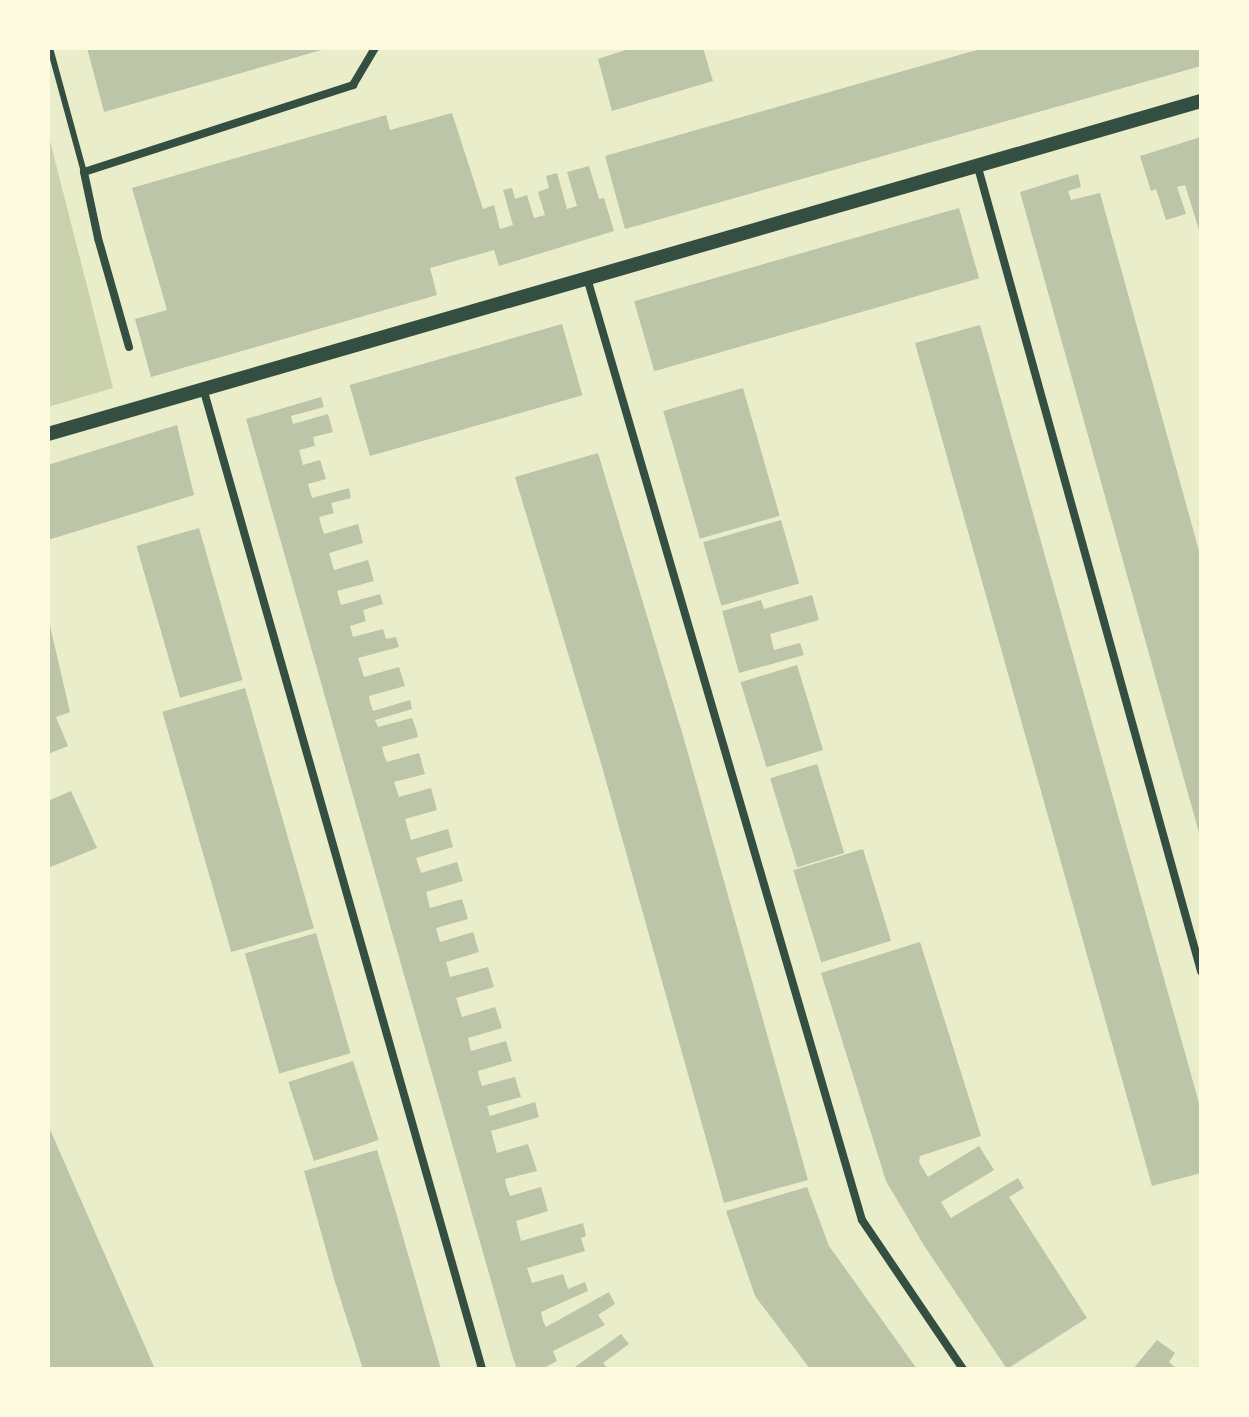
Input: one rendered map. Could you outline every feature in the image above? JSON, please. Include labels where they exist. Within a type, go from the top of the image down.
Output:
[{"type":"street","points":[[129,347],[98,238],[84,172],[353,85],[375,48]]},
{"type":"street","points":[[48,434],[1201,101]]},
{"type":"street","points":[[977,164],[1201,971]]},
{"type":"street","points":[[587,277],[862,1220],[963,1369]]},
{"type":"street","points":[[203,388],[482,1369]]},
{"type":"lane","points":[[50,48],[84,172]]},
{"type":"green space","points":[[48,133],[113,388],[48,407]]},
{"type":"building","points":[[87,48],[325,48],[325,49],[104,112]]},
{"type":"building","points":[[632,48],[703,48],[713,81],[612,111],[598,59]]},
{"type":"building","points":[[984,48],[1201,48],[1201,66],[625,229],[605,156]]},
{"type":"building","points":[[452,113],[483,209],[494,205],[500,229],[513,225],[503,190],[512,188],[515,199],[527,195],[534,218],[545,215],[538,192],[549,188],[546,176],[557,173],[567,209],[577,206],[567,172],[589,166],[599,199],[604,198],[614,231],[499,266],[494,250],[430,268],[437,295],[151,377],[135,319],[167,310],[132,188],[386,115],[390,130]]},
{"type":"building","points":[[1201,137],[1200,233],[1185,185],[1177,187],[1186,214],[1166,220],[1156,189],[1151,191],[1140,156]]},
{"type":"building","points":[[1078,174],[1081,187],[1068,191],[1071,200],[1100,193],[1201,558],[1201,840],[1020,192]]},
{"type":"building","points":[[959,208],[979,278],[654,371],[634,301]]},
{"type":"building","points":[[562,324],[582,395],[370,456],[350,385]]},
{"type":"building","points":[[980,325],[1201,1110],[1201,1173],[1152,1186],[915,343]]},
{"type":"building","points":[[743,388],[780,516],[700,539],[663,411]]},
{"type":"building","points":[[321,397],[324,407],[291,416],[293,424],[328,414],[333,432],[313,437],[315,446],[299,450],[303,465],[320,460],[326,479],[308,484],[312,498],[349,488],[351,498],[331,503],[334,513],[319,517],[321,525],[324,534],[358,524],[363,543],[329,553],[334,570],[368,560],[374,581],[337,591],[341,605],[380,594],[383,604],[363,610],[366,621],[350,626],[353,637],[383,629],[386,639],[396,637],[399,647],[358,658],[364,677],[399,667],[405,686],[369,696],[373,711],[410,700],[412,709],[375,720],[378,727],[412,718],[416,729],[418,737],[382,747],[384,755],[387,762],[419,753],[425,774],[394,782],[399,797],[431,788],[437,810],[405,819],[411,840],[448,829],[453,847],[416,858],[421,873],[457,862],[463,881],[426,892],[430,908],[462,899],[468,919],[436,928],[440,942],[473,932],[479,952],[446,962],[450,977],[488,967],[494,987],[456,998],[462,1017],[495,1007],[502,1028],[468,1038],[471,1051],[506,1041],[512,1061],[478,1071],[479,1077],[482,1086],[515,1077],[521,1097],[487,1106],[490,1116],[535,1102],[539,1117],[491,1131],[497,1153],[528,1144],[537,1171],[505,1179],[506,1185],[510,1196],[541,1187],[548,1211],[516,1221],[521,1241],[583,1223],[586,1236],[581,1238],[585,1251],[527,1268],[532,1283],[563,1274],[568,1289],[585,1282],[588,1291],[541,1312],[543,1321],[546,1327],[609,1292],[615,1304],[598,1315],[605,1325],[553,1351],[557,1361],[542,1369],[517,1369],[513,1358],[246,419]]},
{"type":"building","points":[[177,425],[194,495],[48,540],[48,465]]},
{"type":"building","points":[[598,453],[684,739],[808,1180],[724,1203],[601,763],[515,477]]},
{"type":"building","points":[[781,520],[799,583],[721,606],[703,542]]},
{"type":"building","points":[[199,528],[243,680],[180,698],[137,546]]},
{"type":"building","points":[[812,595],[819,620],[770,634],[774,650],[800,643],[804,655],[739,673],[722,611],[761,600],[764,609]]},
{"type":"building","points":[[48,617],[70,712],[56,717],[68,746],[48,754]]},
{"type":"building","points":[[797,665],[823,750],[767,767],[741,682]]},
{"type":"building","points":[[245,688],[314,928],[231,952],[162,712]]},
{"type":"building","points":[[817,764],[844,853],[797,867],[770,778]]},
{"type":"building","points":[[71,791],[97,848],[48,868],[48,801]]},
{"type":"building","points":[[863,849],[891,941],[821,962],[793,870]]},
{"type":"building","points":[[316,933],[350,1053],[279,1074],[245,953]]},
{"type":"building","points":[[920,942],[981,1136],[920,1156],[919,1162],[928,1177],[979,1146],[994,1170],[941,1202],[951,1218],[1018,1178],[1024,1188],[1009,1197],[1087,1318],[1007,1369],[925,1247],[886,1181],[821,973]]},
{"type":"building","points":[[353,1061],[379,1140],[314,1161],[288,1082]]},
{"type":"building","points":[[48,1125],[148,1353],[155,1369],[48,1369]]},
{"type":"building","points":[[377,1150],[441,1369],[363,1369],[335,1282],[304,1171]]},
{"type":"building","points":[[807,1187],[829,1246],[917,1369],[810,1369],[755,1296],[726,1211]]},
{"type":"building","points":[[621,1334],[629,1344],[603,1363],[608,1369],[572,1369]]},
{"type":"building","points":[[1157,1340],[1175,1353],[1169,1362],[1177,1369],[1133,1369]]}]
